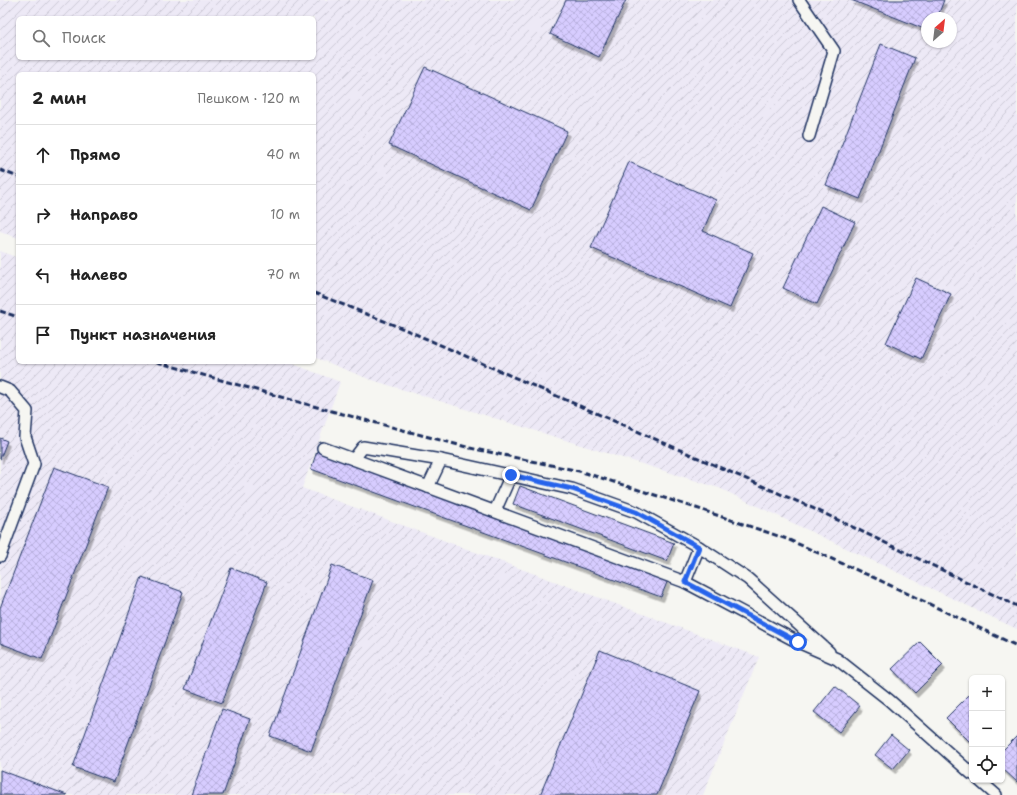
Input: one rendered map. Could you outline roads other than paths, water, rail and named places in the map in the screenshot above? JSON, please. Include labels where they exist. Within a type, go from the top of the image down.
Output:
[{"type":"lane","points":[[799,0],[834,50],[809,136]]},
{"type":"lane","points":[[0,387],[10,391],[27,410],[25,437],[34,464],[0,556]]},
{"type":"lane","points":[[354,459],[363,447],[441,460],[572,489],[636,512],[699,547],[748,579],[837,659],[889,700],[969,771]]},
{"type":"lane","points":[[322,448],[685,582],[798,642],[837,659]]},
{"type":"lane","points":[[428,487],[441,460]]},
{"type":"lane","points":[[495,511],[511,475]]},
{"type":"lane","points":[[685,582],[699,547]]},
{"type":"lane","points":[[982,783],[996,795]]},
{"type":"railway","points":[[0,170],[16,176]]},
{"type":"railway","points":[[316,294],[404,329],[817,510],[1017,606]]},
{"type":"railway","points":[[0,311],[16,316]]},
{"type":"railway","points":[[164,364],[470,448],[579,471],[696,508],[787,539],[877,579],[1017,646]]}]
